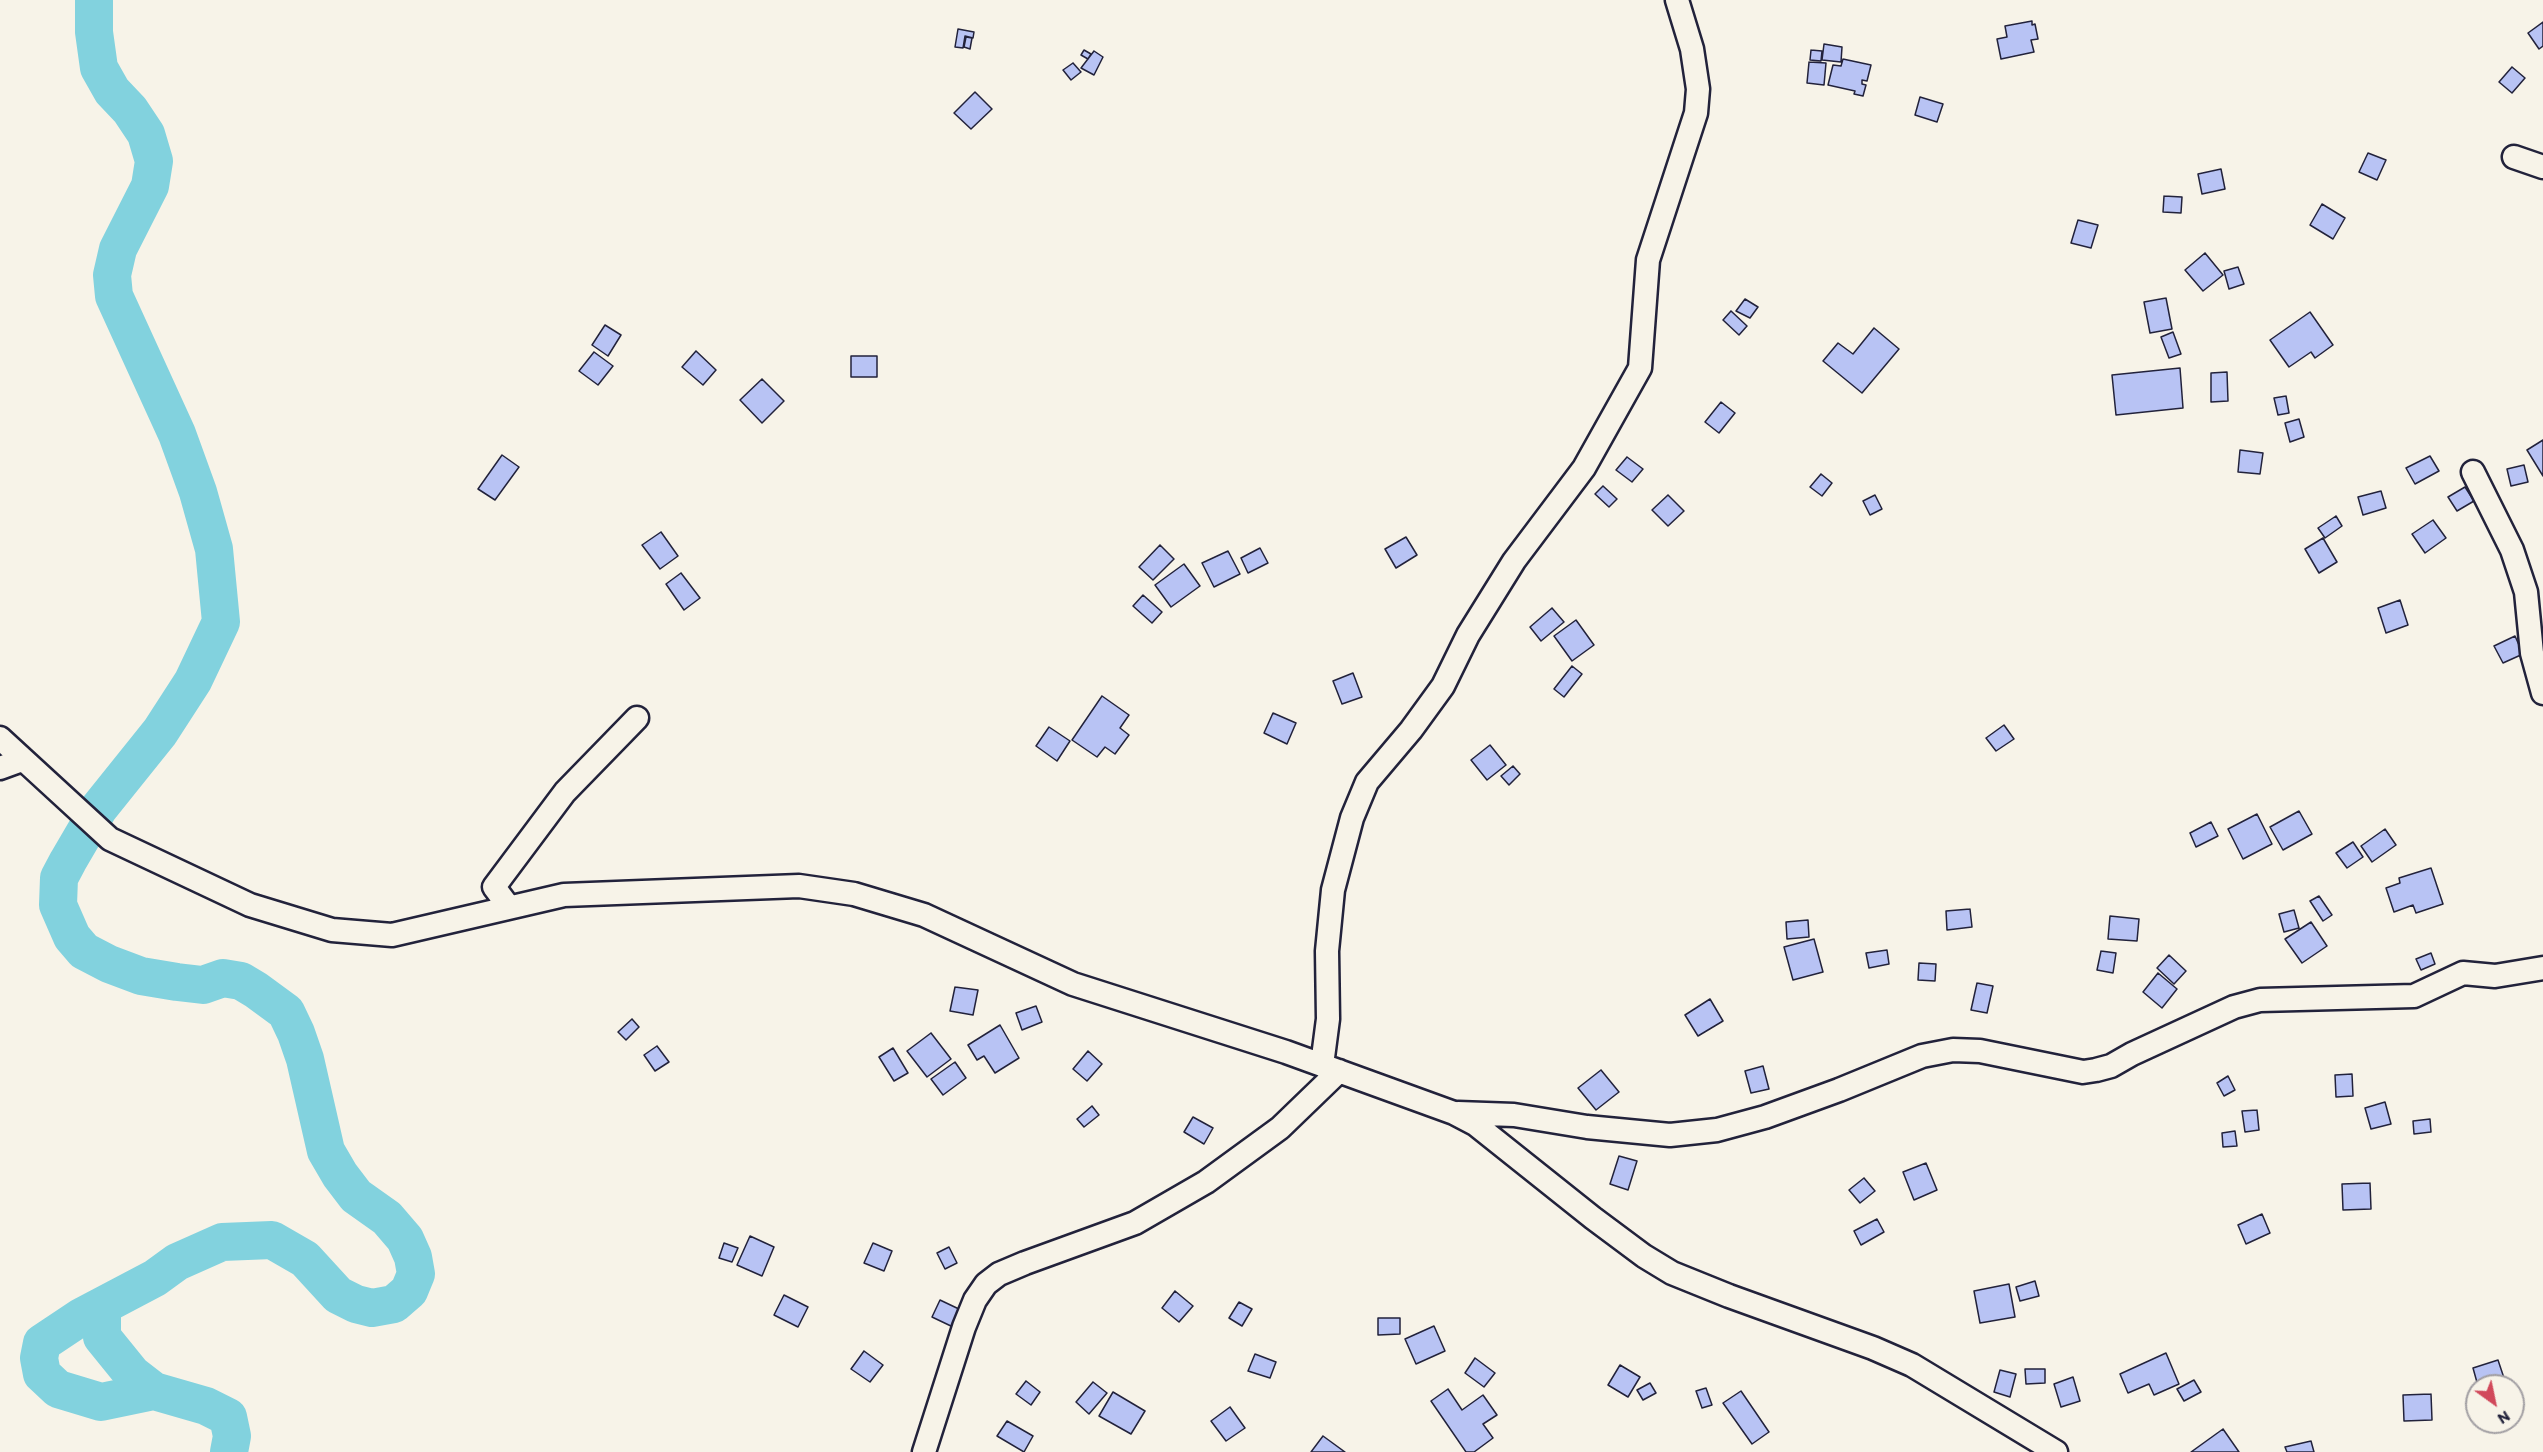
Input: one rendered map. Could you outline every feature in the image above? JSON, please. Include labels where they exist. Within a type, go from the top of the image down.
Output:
[{"type":"street","points":[[924,1452],[964,1327],[975,1300],[986,1284],[999,1274],[1024,1263],[1135,1223],[1206,1182],[1280,1128],[1331,1068],[1327,951],[1333,890],[1353,818],[1367,782],[1411,730],[1443,686],[1468,635],[1502,580],[1584,468],[1640,368],[1648,260],[1696,112],[1698,89],[1692,49],[1677,0]]},
{"type":"street","points":[[2514,157],[2543,167]]},
{"type":"street","points":[[2473,472],[2512,550],[2526,592],[2532,653],[2543,693]]},
{"type":"street","points":[[509,907],[494,886],[565,792],[637,718]]},
{"type":"street","points":[[0,738],[110,839],[250,905],[332,930],[392,934],[564,894],[799,886],[854,894],[924,915],[1073,984],[1331,1068],[1454,1113],[1475,1124],[1644,1256],[1672,1272],[1912,1365],[2056,1452]]},
{"type":"street","points":[[0,768],[22,760]]},
{"type":"street","points":[[1454,1113],[1514,1115],[1587,1127],[1670,1135],[1717,1130],[1765,1117],[1922,1056],[1953,1050],[1980,1051],[2083,1072],[2111,1066],[2234,1007],[2260,1000],[2414,996],[2463,973],[2495,976],[2543,968]]},
{"type":"building","points":[[2032,21],[2032,25],[2035,24],[2038,39],[2031,40],[2034,52],[2001,59],[1997,39],[2007,37],[2005,26]]},
{"type":"building","points":[[2543,22],[2543,46],[2539,49],[2528,33]]},
{"type":"building","points":[[958,29],[974,32],[973,38],[965,36],[963,48],[955,47]]},
{"type":"building","points":[[966,37],[972,38],[970,49],[964,47]]},
{"type":"building","points":[[1824,44],[1842,47],[1841,62],[1822,60]]},
{"type":"building","points":[[1084,50],[1091,54],[1088,59],[1081,55]]},
{"type":"building","points":[[1811,50],[1822,51],[1821,61],[1810,60]]},
{"type":"building","points":[[1094,51],[1103,57],[1094,75],[1081,68]]},
{"type":"building","points":[[1843,59],[1871,65],[1867,81],[1862,80],[1862,84],[1866,85],[1863,96],[1854,94],[1855,91],[1828,85],[1833,65],[1841,66]]},
{"type":"building","points":[[1809,62],[1826,63],[1824,85],[1807,83]]},
{"type":"building","points":[[1073,63],[1081,72],[1071,80],[1063,70]]},
{"type":"building","points":[[2512,67],[2525,78],[2512,93],[2499,82]]},
{"type":"building","points":[[975,92],[992,109],[971,129],[954,113]]},
{"type":"building","points":[[1920,97],[1943,104],[1937,122],[1915,115]]},
{"type":"building","points":[[2368,153],[2386,160],[2377,180],[2359,172]]},
{"type":"building","points":[[2221,169],[2225,189],[2202,194],[2198,174]]},
{"type":"building","points":[[2164,196],[2182,197],[2181,213],[2163,212]]},
{"type":"building","points":[[2322,204],[2345,218],[2333,239],[2310,225]]},
{"type":"building","points":[[2078,220],[2098,225],[2091,248],[2071,243]]},
{"type":"building","points":[[2205,253],[2223,275],[2203,291],[2185,270]]},
{"type":"building","points":[[2238,267],[2244,284],[2229,289],[2224,271]]},
{"type":"building","points":[[2166,298],[2172,329],[2150,333],[2144,302]]},
{"type":"building","points":[[1745,299],[1758,307],[1750,318],[1736,311]]},
{"type":"building","points":[[1731,311],[1747,326],[1739,335],[1723,320]]},
{"type":"building","points":[[2310,312],[2333,345],[2315,358],[2311,352],[2289,367],[2270,340]]},
{"type":"building","points":[[605,325],[621,335],[608,356],[592,345]]},
{"type":"building","points":[[1874,328],[1899,349],[1862,393],[1823,361],[1838,343],[1853,354]]},
{"type":"building","points":[[2173,332],[2181,354],[2169,358],[2161,337]]},
{"type":"building","points":[[696,351],[716,370],[703,385],[682,367]]},
{"type":"building","points":[[594,352],[613,366],[598,385],[579,371]]},
{"type":"building","points":[[851,356],[877,356],[877,377],[851,377]]},
{"type":"building","points":[[2180,368],[2183,408],[2116,415],[2112,375]]},
{"type":"building","points":[[2227,372],[2228,401],[2211,402],[2211,373]]},
{"type":"building","points":[[762,379],[784,401],[762,423],[740,400]]},
{"type":"building","points":[[2286,396],[2289,413],[2278,415],[2274,398]]},
{"type":"building","points":[[1721,402],[1735,413],[1719,433],[1705,422]]},
{"type":"building","points":[[2299,419],[2304,437],[2290,442],[2285,423]]},
{"type":"building","points":[[2543,440],[2543,476],[2527,450]]},
{"type":"building","points":[[2240,450],[2263,453],[2260,474],[2238,472]]},
{"type":"building","points":[[502,455],[519,467],[495,500],[478,489]]},
{"type":"building","points":[[2430,456],[2439,471],[2415,484],[2406,468]]},
{"type":"building","points":[[1627,457],[1643,469],[1632,482],[1616,470]]},
{"type":"building","points":[[2524,465],[2528,482],[2511,486],[2507,469]]},
{"type":"building","points":[[1821,474],[1832,483],[1822,496],[1810,487]]},
{"type":"building","points":[[1603,486],[1617,499],[1609,507],[1595,494]]},
{"type":"building","points":[[2465,487],[2474,501],[2457,511],[2448,497]]},
{"type":"building","points":[[2381,491],[2386,508],[2363,515],[2358,497]]},
{"type":"building","points":[[1668,495],[1684,511],[1668,526],[1652,510]]},
{"type":"building","points":[[1875,495],[1882,509],[1870,515],[1863,501]]},
{"type":"building","points":[[2336,516],[2342,526],[2325,538],[2318,528]]},
{"type":"building","points":[[2433,520],[2446,538],[2425,553],[2412,534]]},
{"type":"building","points":[[661,532],[678,556],[660,569],[642,545]]},
{"type":"building","points":[[1406,537],[1417,555],[1396,568],[1385,549]]},
{"type":"building","points":[[2323,538],[2337,562],[2319,573],[2305,549]]},
{"type":"building","points":[[1160,545],[1174,559],[1153,580],[1139,567]]},
{"type":"building","points":[[1260,548],[1268,563],[1248,573],[1241,558]]},
{"type":"building","points":[[1228,551],[1240,574],[1214,587],[1202,563]]},
{"type":"building","points":[[1184,564],[1200,586],[1171,607],[1155,585]]},
{"type":"building","points":[[681,573],[700,598],[684,610],[666,584]]},
{"type":"building","points":[[1143,595],[1162,612],[1152,623],[1133,606]]},
{"type":"building","points":[[2400,600],[2408,625],[2386,633],[2378,608]]},
{"type":"building","points":[[1552,608],[1564,622],[1541,641],[1530,627]]},
{"type":"building","points":[[1576,620],[1594,645],[1572,661],[1554,636]]},
{"type":"building","points":[[2515,636],[2523,654],[2503,663],[2494,646]]},
{"type":"building","points":[[1572,666],[1582,674],[1564,697],[1554,689]]},
{"type":"building","points":[[1353,673],[1362,697],[1342,704],[1333,681]]},
{"type":"building","points":[[1102,696],[1129,715],[1120,728],[1129,735],[1115,754],[1105,747],[1097,757],[1072,740]]},
{"type":"building","points":[[1273,713],[1296,723],[1287,744],[1264,733]]},
{"type":"building","points":[[2004,725],[2014,739],[1996,751],[1986,738]]},
{"type":"building","points":[[1049,727],[1070,741],[1057,761],[1036,746]]},
{"type":"building","points":[[1490,745],[1506,765],[1487,780],[1471,760]]},
{"type":"building","points":[[1513,766],[1520,774],[1509,785],[1501,776]]},
{"type":"building","points":[[2299,811],[2312,834],[2283,850],[2270,827]]},
{"type":"building","points":[[2257,814],[2272,844],[2243,859],[2228,829]]},
{"type":"building","points":[[2211,822],[2218,836],[2196,847],[2190,833]]},
{"type":"building","points":[[2385,829],[2396,845],[2372,862],[2361,846]]},
{"type":"building","points":[[2353,842],[2363,857],[2347,868],[2336,853]]},
{"type":"building","points":[[2431,868],[2443,904],[2416,913],[2413,905],[2394,912],[2386,888],[2400,883],[2399,878]]},
{"type":"building","points":[[2319,896],[2332,915],[2323,921],[2310,901]]},
{"type":"building","points":[[1970,909],[1972,927],[1947,930],[1946,911]]},
{"type":"building","points":[[2294,910],[2299,928],[2284,932],[2279,914]]},
{"type":"building","points":[[2110,916],[2139,919],[2137,941],[2108,939]]},
{"type":"building","points":[[1808,920],[1809,937],[1787,939],[1786,922]]},
{"type":"building","points":[[2311,922],[2327,946],[2302,963],[2285,939]]},
{"type":"building","points":[[1814,939],[1823,972],[1793,980],[1784,947]]},
{"type":"building","points":[[1887,950],[1889,964],[1869,968],[1866,953]]},
{"type":"building","points":[[2101,951],[2116,953],[2113,973],[2097,970]]},
{"type":"building","points":[[2431,953],[2435,964],[2421,970],[2416,959]]},
{"type":"building","points":[[2169,955],[2186,971],[2174,984],[2157,968]]},
{"type":"building","points":[[1919,963],[1936,964],[1935,981],[1918,980]]},
{"type":"building","points":[[2158,973],[2177,989],[2162,1008],[2143,992]]},
{"type":"building","points":[[1977,983],[1993,986],[1987,1013],[1971,1010]]},
{"type":"building","points":[[955,987],[978,990],[973,1015],[950,1011]]},
{"type":"building","points":[[1710,999],[1723,1021],[1698,1036],[1685,1015]]},
{"type":"building","points":[[1036,1006],[1042,1022],[1022,1030],[1016,1013]]},
{"type":"building","points":[[632,1019],[639,1027],[626,1040],[618,1032]]},
{"type":"building","points":[[1000,1025],[1019,1058],[995,1073],[984,1056],[977,1060],[968,1045]]},
{"type":"building","points":[[931,1033],[951,1059],[927,1077],[907,1051]]},
{"type":"building","points":[[657,1046],[669,1062],[655,1071],[644,1055]]},
{"type":"building","points":[[893,1048],[908,1073],[894,1081],[879,1057]]},
{"type":"building","points":[[1088,1051],[1102,1064],[1087,1081],[1073,1069]]},
{"type":"building","points":[[955,1062],[966,1078],[943,1095],[931,1079]]},
{"type":"building","points":[[1763,1066],[1769,1089],[1751,1093],[1745,1071]]},
{"type":"building","points":[[1601,1070],[1619,1092],[1596,1110],[1578,1088]]},
{"type":"building","points":[[2352,1074],[2353,1096],[2336,1097],[2335,1075]]},
{"type":"building","points":[[2228,1076],[2235,1090],[2224,1096],[2217,1083]]},
{"type":"building","points":[[2385,1102],[2391,1124],[2371,1129],[2365,1108]]},
{"type":"building","points":[[1092,1106],[1099,1115],[1084,1127],[1077,1119]]},
{"type":"building","points":[[2257,1110],[2259,1130],[2245,1132],[2242,1111]]},
{"type":"building","points":[[1193,1117],[1213,1128],[1204,1144],[1184,1132]]},
{"type":"building","points":[[2430,1119],[2431,1132],[2414,1134],[2413,1121]]},
{"type":"building","points":[[2235,1131],[2237,1146],[2223,1147],[2222,1133]]},
{"type":"building","points":[[1619,1156],[1637,1161],[1628,1190],[1610,1184]]},
{"type":"building","points":[[1926,1163],[1937,1190],[1914,1200],[1903,1172]]},
{"type":"building","points":[[1864,1178],[1875,1191],[1860,1203],[1849,1190]]},
{"type":"building","points":[[2370,1183],[2371,1209],[2343,1210],[2342,1184]]},
{"type":"building","points":[[2262,1214],[2270,1233],[2246,1244],[2238,1225]]},
{"type":"building","points":[[1877,1219],[1884,1232],[1861,1245],[1854,1231]]},
{"type":"building","points":[[750,1236],[774,1247],[762,1276],[737,1265]]},
{"type":"building","points":[[724,1243],[738,1248],[732,1262],[719,1258]]},
{"type":"building","points":[[873,1243],[892,1251],[884,1271],[864,1263]]},
{"type":"building","points":[[949,1247],[957,1263],[945,1269],[937,1253]]},
{"type":"building","points":[[2035,1281],[2039,1296],[2020,1301],[2016,1287]]},
{"type":"building","points":[[2009,1284],[2015,1317],[1980,1323],[1974,1291]]},
{"type":"building","points":[[1175,1291],[1193,1306],[1179,1322],[1162,1308]]},
{"type":"building","points":[[784,1295],[808,1307],[798,1327],[774,1315]]},
{"type":"building","points":[[940,1300],[961,1310],[953,1327],[932,1317]]},
{"type":"building","points":[[1239,1302],[1252,1309],[1242,1326],[1229,1318]]},
{"type":"building","points":[[1378,1318],[1400,1318],[1400,1334],[1378,1335]]},
{"type":"building","points":[[1434,1326],[1445,1351],[1416,1364],[1405,1339]]},
{"type":"building","points":[[864,1351],[883,1365],[870,1382],[851,1369]]},
{"type":"building","points":[[2166,1353],[2179,1384],[2154,1395],[2149,1384],[2128,1393],[2120,1374]]},
{"type":"building","points":[[1255,1354],[1276,1362],[1270,1378],[1248,1371]]},
{"type":"building","points":[[1475,1358],[1495,1373],[1484,1387],[1465,1373]]},
{"type":"building","points":[[2498,1360],[2503,1374],[2475,1374],[2473,1368]]},
{"type":"building","points":[[1620,1365],[1640,1377],[1628,1397],[1608,1385]]},
{"type":"building","points":[[2025,1369],[2045,1369],[2045,1383],[2026,1384]]},
{"type":"building","points":[[2000,1370],[2016,1374],[2010,1397],[1994,1392]]},
{"type":"building","points":[[2073,1377],[2080,1401],[2061,1407],[2054,1384]]},
{"type":"building","points":[[2194,1380],[2201,1392],[2184,1401],[2177,1389]]},
{"type":"building","points":[[1026,1381],[1040,1392],[1031,1405],[1016,1394]]},
{"type":"building","points":[[1093,1382],[1107,1393],[1089,1414],[1076,1402]]},
{"type":"building","points":[[1650,1383],[1656,1393],[1643,1400],[1637,1390]]},
{"type":"building","points":[[1706,1388],[1712,1405],[1702,1408],[1696,1391]]},
{"type":"building","points":[[1448,1389],[1462,1410],[1483,1395],[1497,1415],[1483,1424],[1493,1438],[1474,1452],[1466,1452],[1431,1401]]},
{"type":"building","points":[[1741,1391],[1769,1432],[1752,1444],[1723,1403]]},
{"type":"building","points":[[1113,1392],[1145,1411],[1131,1434],[1099,1416]]},
{"type":"building","points":[[2431,1394],[2432,1420],[2404,1421],[2403,1395]]},
{"type":"building","points":[[1230,1407],[1245,1428],[1226,1441],[1211,1421]]},
{"type":"building","points":[[1007,1421],[1033,1436],[1024,1452],[997,1436]]},
{"type":"building","points":[[2223,1429],[2239,1452],[2191,1452]]},
{"type":"building","points":[[1323,1436],[1345,1452],[1311,1452]]},
{"type":"building","points":[[2311,1441],[2314,1452],[2287,1452],[2285,1447]]},
{"type":"waterway","points":[[94,0],[94,32],[99,68],[112,91],[130,110],[146,134],[154,161],[150,186],[118,249],[112,275],[114,296],[177,434],[198,492],[214,549],[221,622],[193,681],[160,732],[99,808],[68,861],[59,878],[58,905],[72,937],[84,951],[109,964],[141,976],[177,982],[203,985],[223,978],[241,981],[286,1012],[305,1059],[326,1151],[356,1196],[387,1218],[405,1239],[413,1257],[416,1274],[409,1291],[394,1304],[372,1308],[356,1304],[338,1295],[305,1259],[272,1240],[222,1242],[177,1262],[155,1278],[81,1317],[42,1343],[39,1358],[42,1374],[58,1389],[101,1402],[154,1391],[206,1406],[228,1417],[232,1436],[229,1452]]},
{"type":"waterway","points":[[102,1306],[102,1337],[132,1374],[154,1391]]}]
